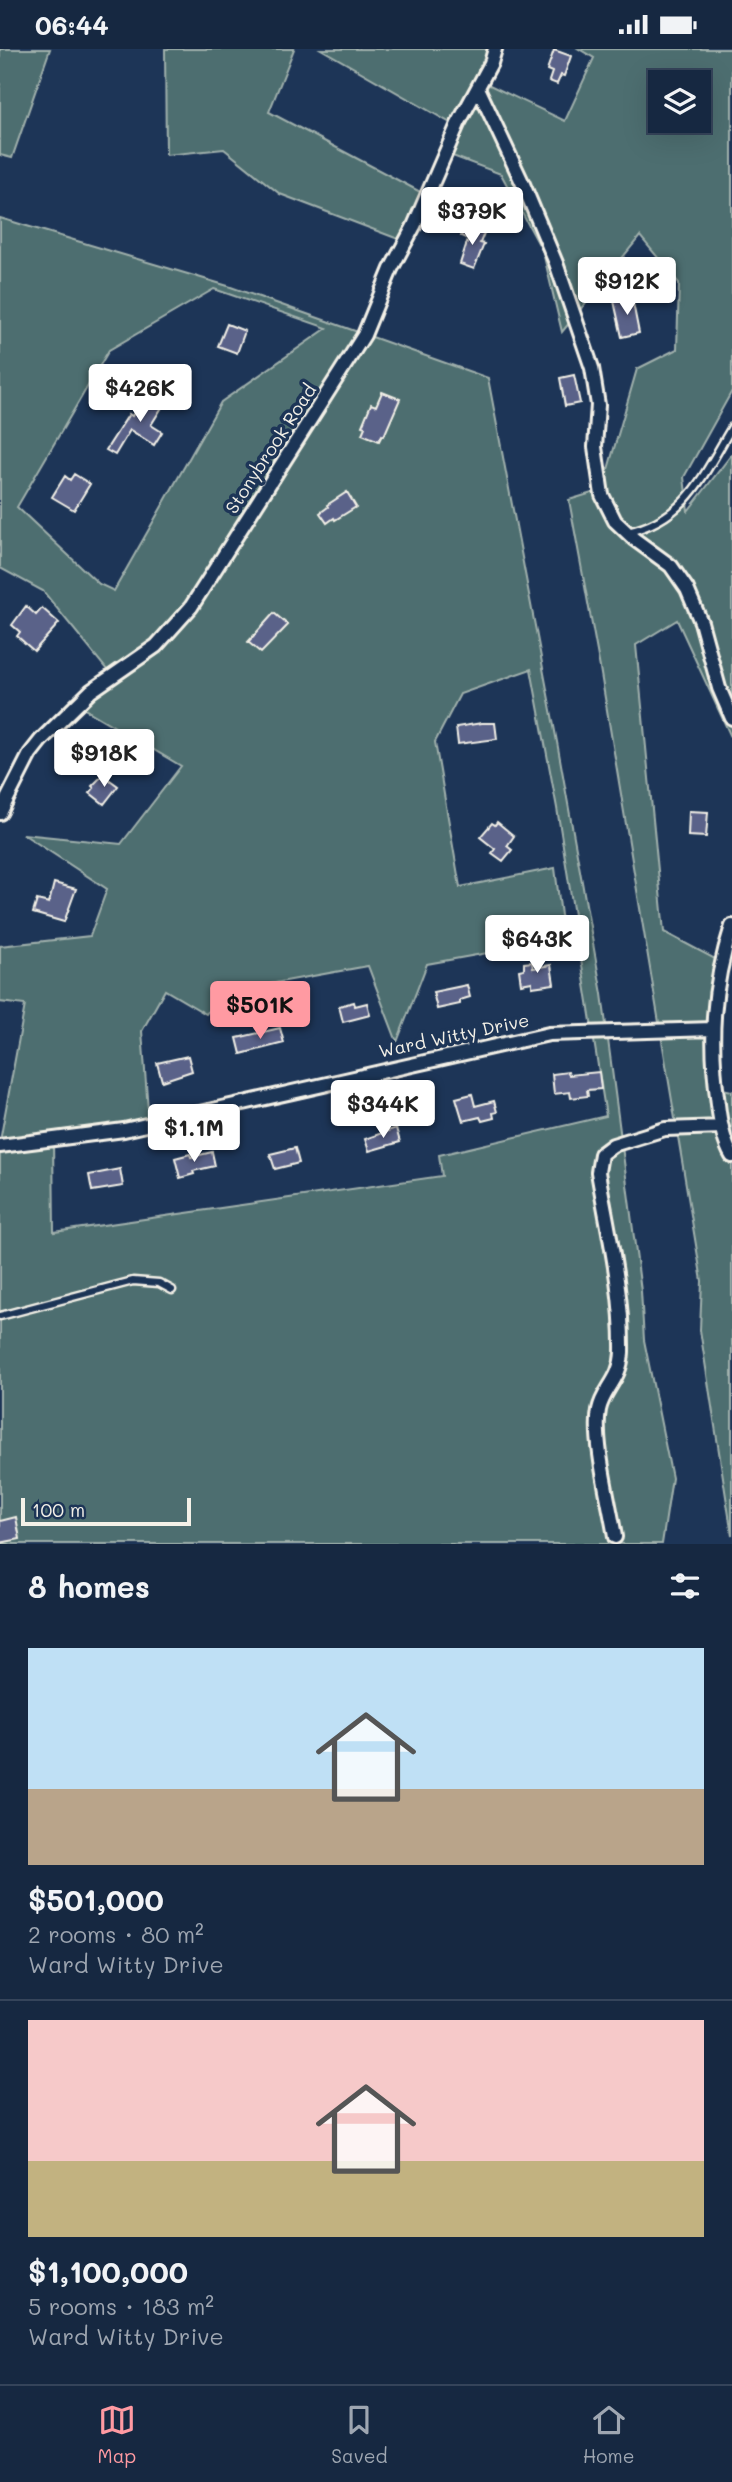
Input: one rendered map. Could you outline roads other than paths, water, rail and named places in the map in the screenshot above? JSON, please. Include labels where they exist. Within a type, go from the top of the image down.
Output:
[{"type":"street","name":"Stonybrook Road","points":[[0,813],[30,754],[41,740],[91,691],[156,646],[191,607],[364,334],[391,269],[414,226],[458,124],[491,62],[495,49]]},
{"type":"street","points":[[478,88],[556,263],[592,368],[598,405],[594,447],[602,495],[615,521],[671,566],[686,588],[701,622],[719,688],[732,718]]},
{"type":"street","points":[[732,926],[714,999],[712,1058],[722,1127],[732,1156]]},
{"type":"street","name":"Ward Witty Drive","points":[[0,1146],[124,1130],[549,1034],[713,1029]]},
{"type":"street","points":[[615,1537],[598,1426],[601,1403],[619,1371],[622,1322],[619,1288],[597,1172],[599,1159],[613,1145],[655,1132],[722,1127]]},
{"type":"lane","points":[[627,532],[653,525],[683,504],[732,427]]},
{"type":"lane","points":[[0,1316],[133,1281],[159,1283],[172,1290]]}]
